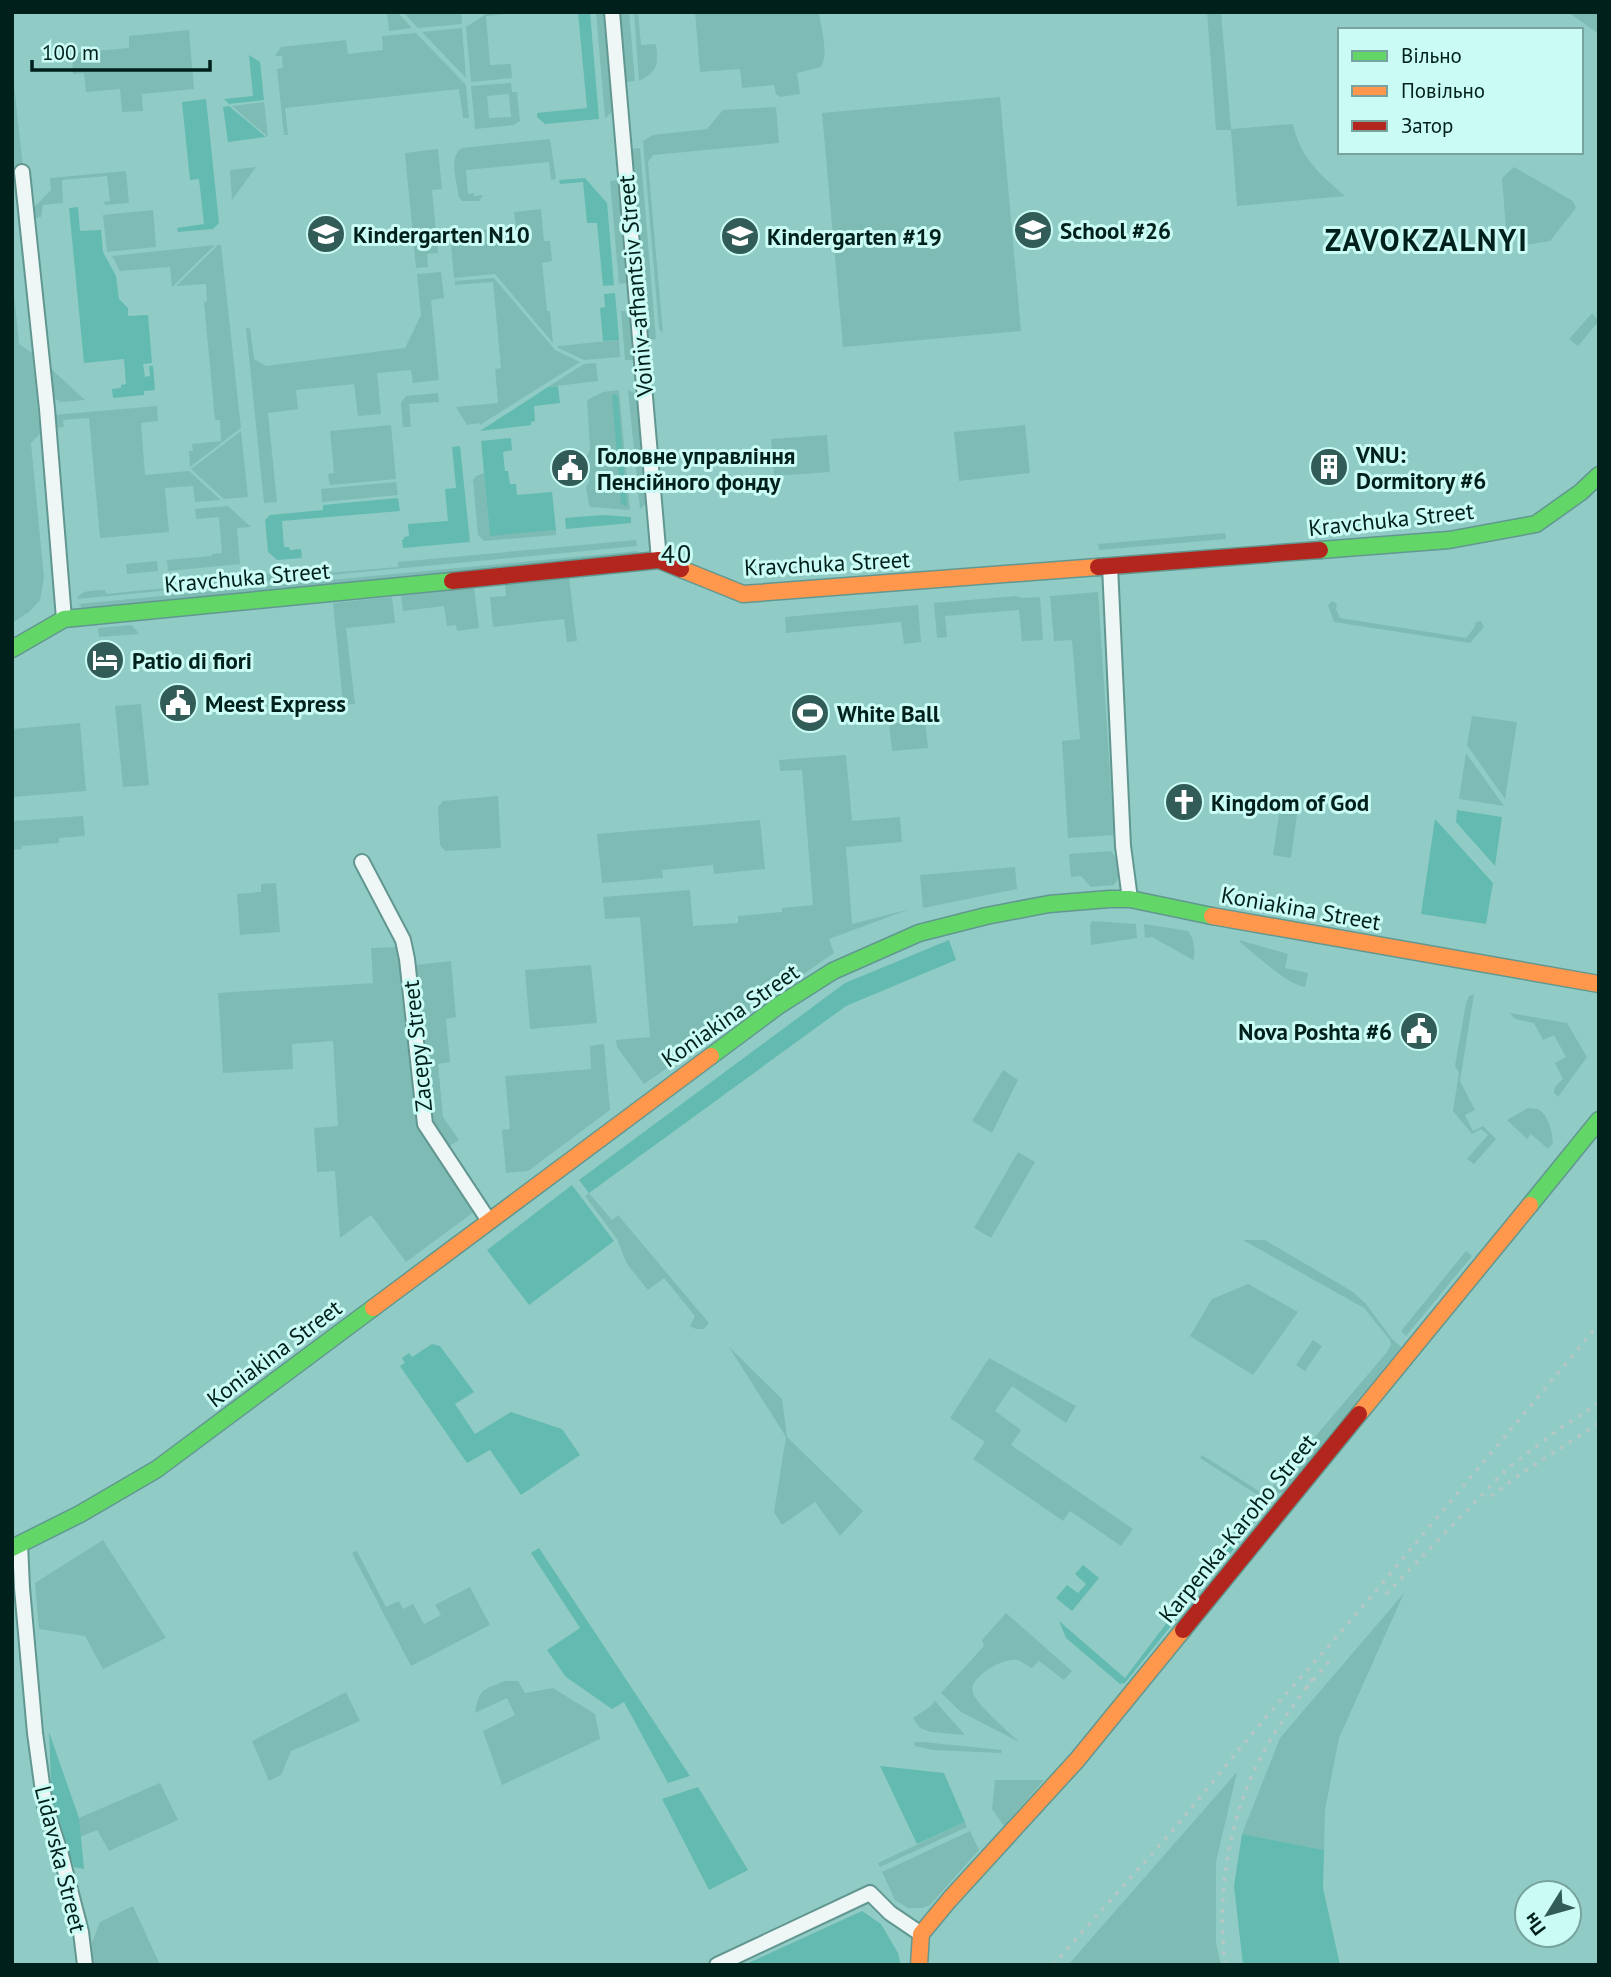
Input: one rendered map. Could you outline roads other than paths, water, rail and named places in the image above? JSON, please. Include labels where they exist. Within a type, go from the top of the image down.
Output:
[{"type":"main road","name":"Kravchuka Street","points":[[12,649],[64,619],[659,560],[743,594],[1449,540],[1536,524],[1581,492],[1599,475]]},
{"type":"main road","name":"Koniakina Street","points":[[16,1546],[80,1514],[157,1469],[778,1006],[833,971],[919,933],[1049,904],[1130,899],[1252,924],[1599,984]]},
{"type":"main road","name":"Karpenka-Karoho Street","points":[[921,1934],[1077,1760],[1599,1120]]},
{"type":"main road","points":[[919,1965],[921,1934]]},
{"type":"street","name":"Voiniv-afhantsiv Street","points":[[612,12],[659,560]]},
{"type":"street","points":[[23,172],[47,409],[64,619]]},
{"type":"street","points":[[1110,565],[1123,846],[1130,899]]},
{"type":"street","name":"Zacepy Street","points":[[362,862],[403,940],[425,1124],[489,1220]]},
{"type":"street","name":"Lidavska Street","points":[[16,1546],[44,1807],[68,1881],[81,1932],[85,1965]]},
{"type":"street","points":[[717,1965],[870,1894],[890,1913],[921,1934]]},
{"type":"railway","points":[[1053,1965],[1174,1829],[1599,1324]]},
{"type":"railway","points":[[1386,1594],[1508,1468],[1599,1403]]},
{"type":"railway","points":[[1491,1496],[1599,1423]]},
{"type":"railway","points":[[1306,1688],[1332,1658]]},
{"type":"railway","points":[[1225,1965],[1225,1878],[1229,1849],[1244,1794],[1269,1742],[1312,1679]]},
{"type":"place","name":"School #26","points":[[1033,230]]},
{"type":"place","name":"Kindergarten N10","points":[[326,234]]},
{"type":"place","name":"Kindergarten #19","points":[[740,236]]},
{"type":"place","name":"VNU: Dormitory #6","points":[[1329,467]]},
{"type":"place","name":"Головне управління Пенсійного фонду","points":[[570,468]]},
{"type":"place","name":"Patio di fiori","points":[[105,660]]},
{"type":"place","name":"Meest Express","points":[[178,703]]},
{"type":"place","name":"White Ball","points":[[810,713]]},
{"type":"place","name":"Kingdom of God","points":[[1184,802]]},
{"type":"place","name":"Nova Poshta #6","points":[[1419,1031]]},
{"type":"district","name":"ZAVOKZALNYI","points":[[1427,239]]},
{"type":"district","name":"40","points":[[677,553]]}]
